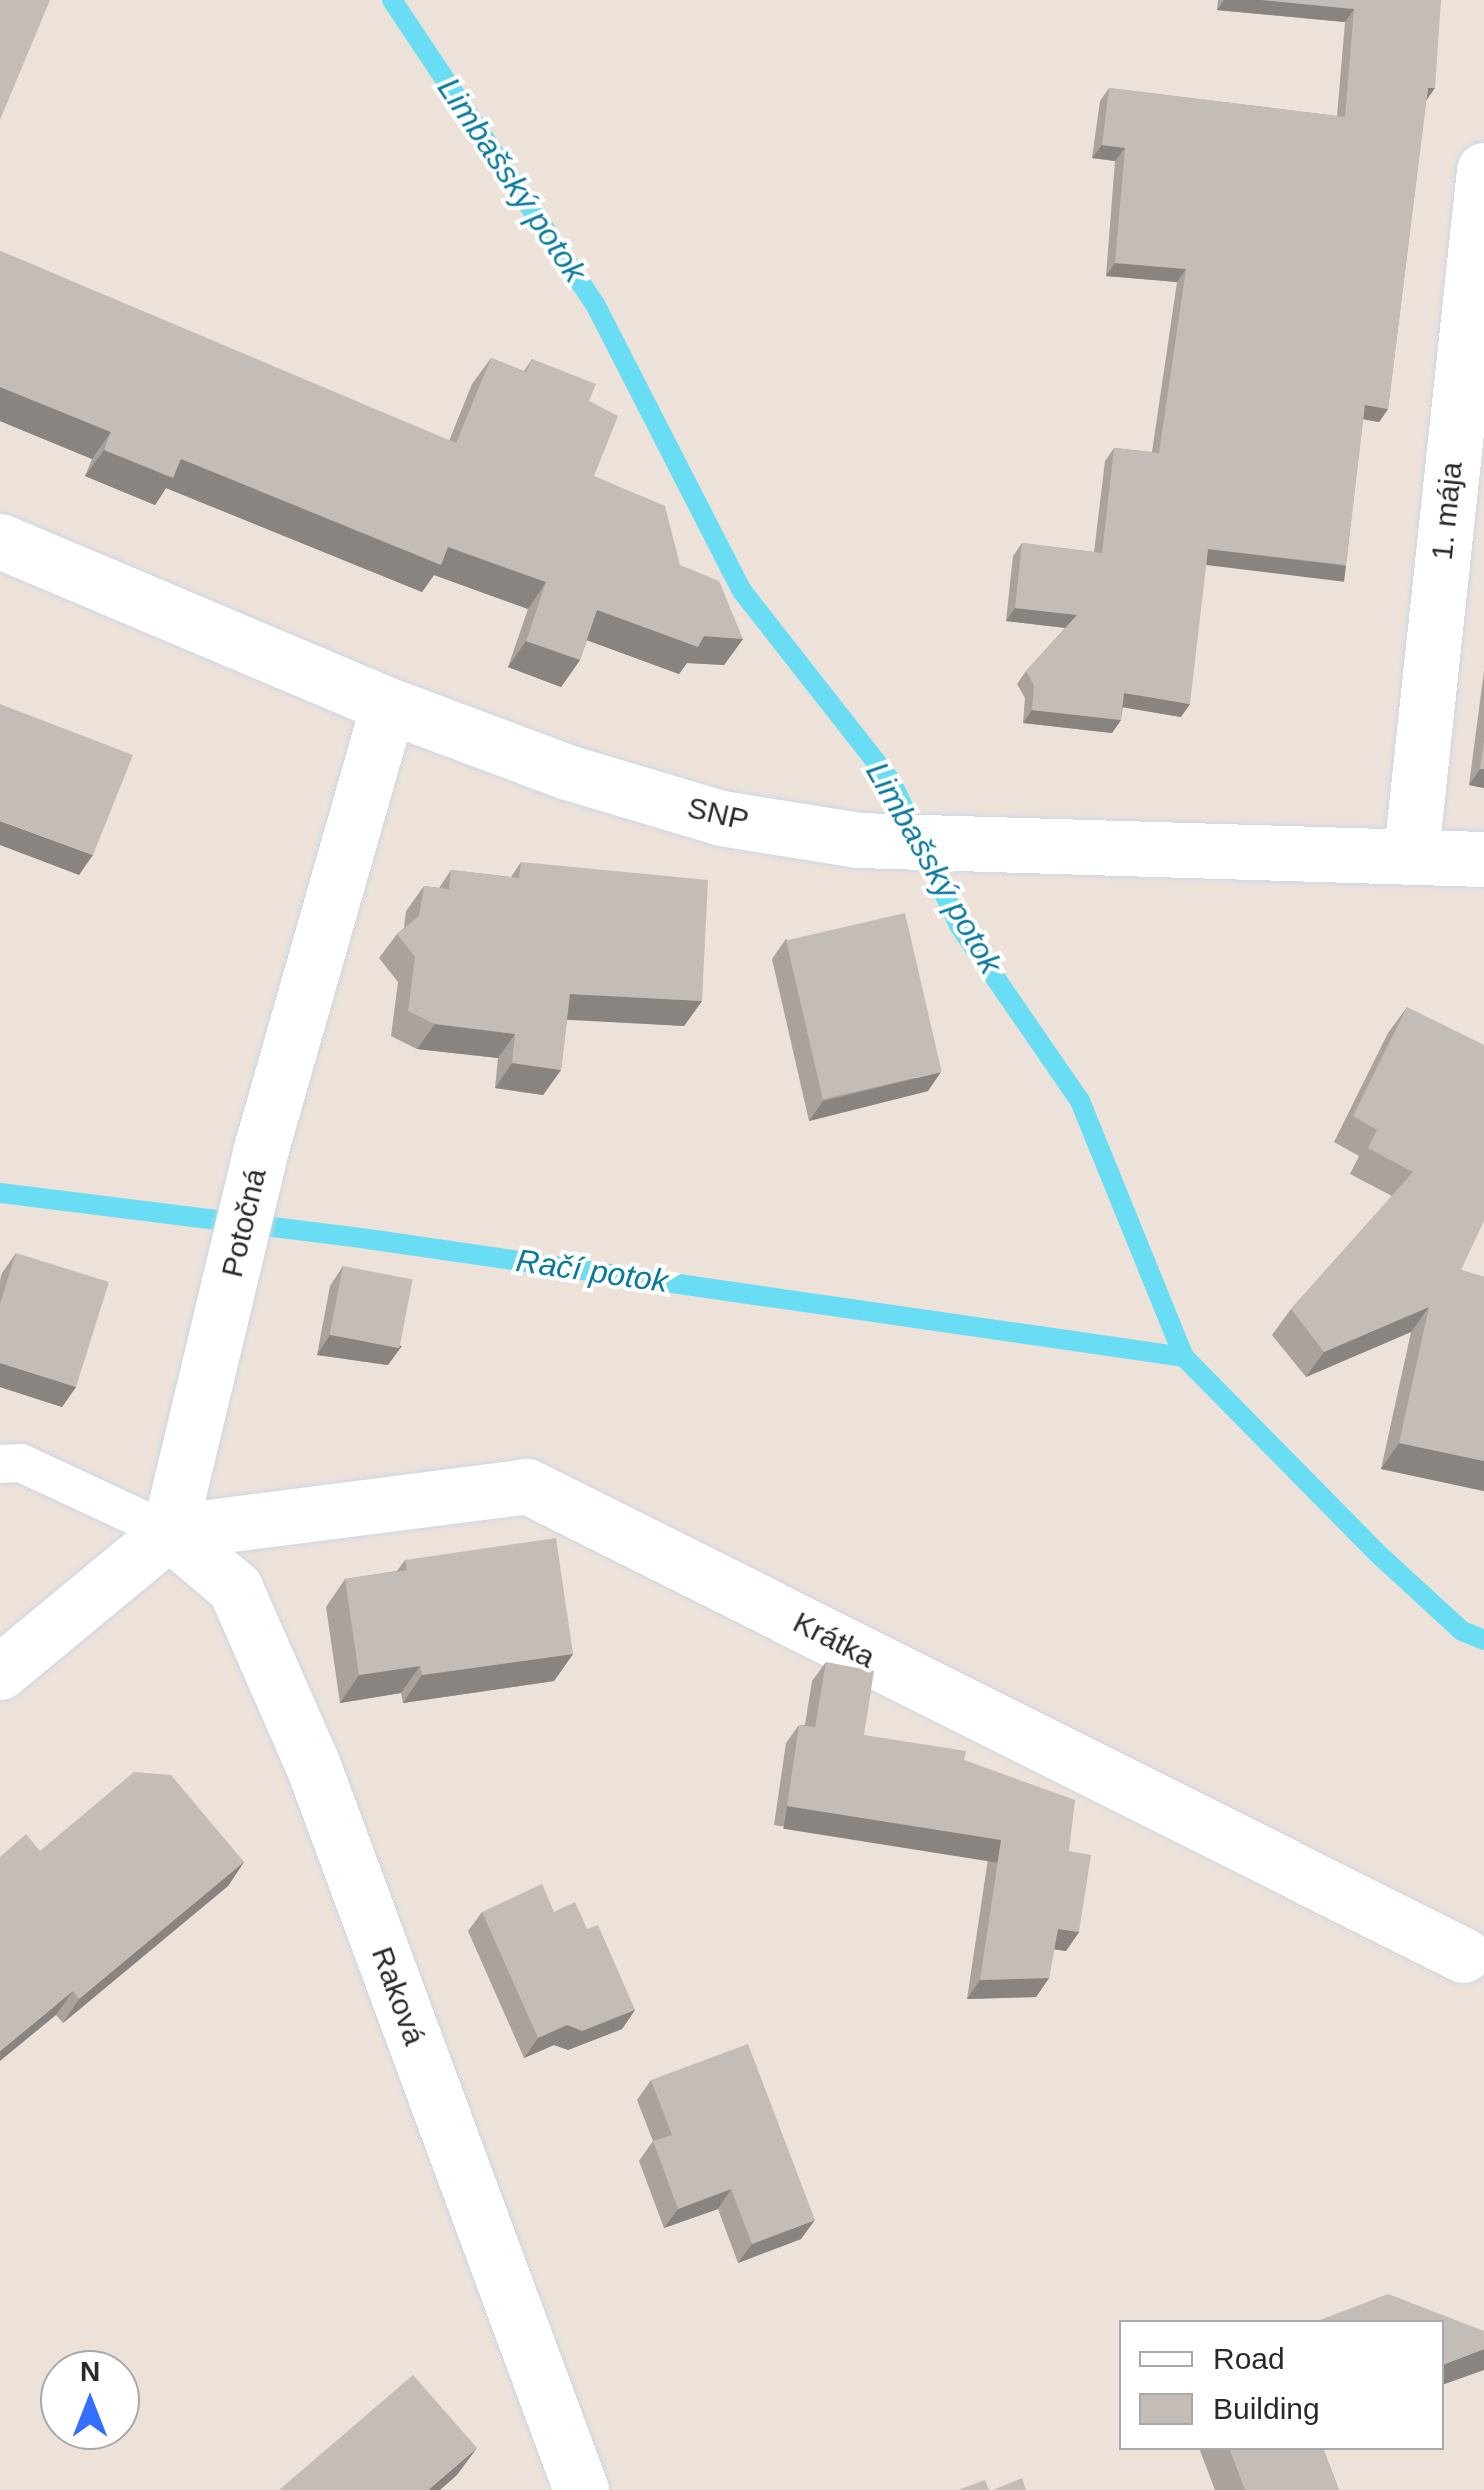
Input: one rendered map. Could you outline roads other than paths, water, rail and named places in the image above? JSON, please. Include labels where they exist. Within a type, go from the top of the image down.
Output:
[{"type":"street","name":"1. mája","points":[[1411,853],[1484,170]]},
{"type":"street","name":"SNP","points":[[0,540],[388,704],[567,772],[721,818],[858,840],[1070,848],[1411,853],[1484,859]]},
{"type":"street","name":"Potočná","points":[[169,1532],[260,1152],[388,704]]},
{"type":"street","name":"Krátka","points":[[169,1532],[527,1486],[1463,1956]]},
{"type":"street","points":[[0,1672],[169,1532]]},
{"type":"street","name":"Raková","points":[[169,1532],[235,1588],[312,1763],[581,2490]]},
{"type":"lane","points":[[0,1464],[20,1463],[169,1532]]},
{"type":"waterway","name":"Limbašský potok","points":[[392,0],[595,304],[742,591],[891,781],[959,925],[1080,1101],[1184,1357],[1375,1551],[1462,1631],[1484,1640]]},
{"type":"waterway","name":"Račí potok","points":[[0,1193],[368,1239],[1184,1357]]}]
